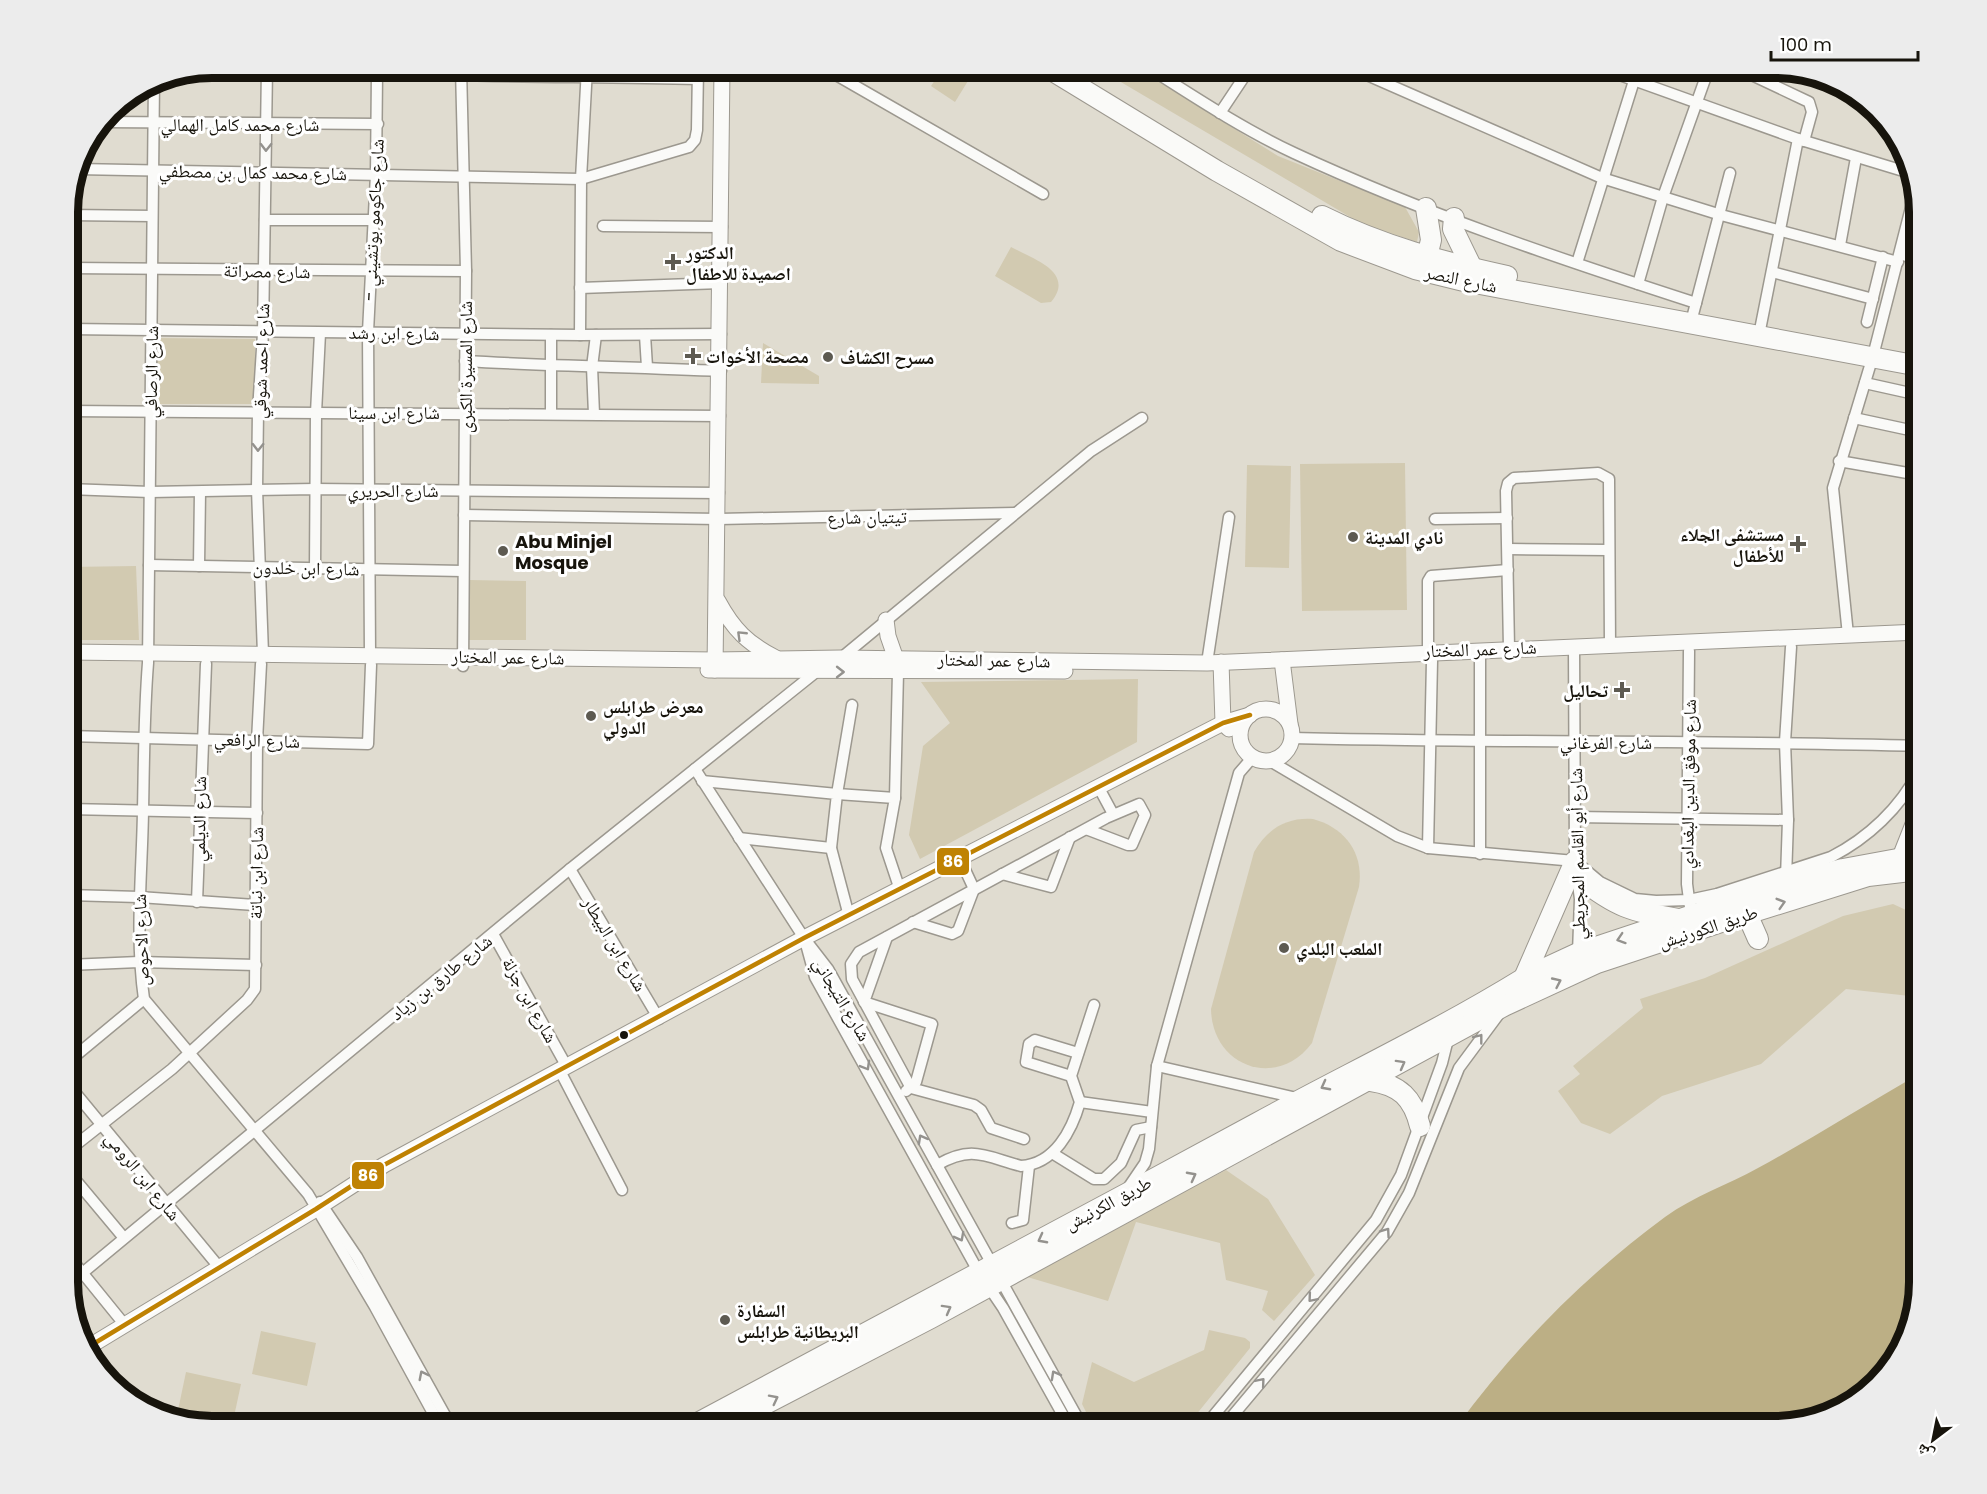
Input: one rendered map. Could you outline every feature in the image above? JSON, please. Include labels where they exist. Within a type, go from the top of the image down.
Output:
[{"type":"highway","name":"شارع النصر","points":[[1065,78],[1298,218],[1341,241],[1374,254],[1464,281],[1693,313]]},
{"type":"highway","name":"شارع النصر","points":[[1084,78],[1304,207],[1380,243],[1472,268],[1693,313],[1760,331],[1875,352],[1909,354]]},
{"type":"highway","points":[[1426,208],[1431,240],[1427,257]]},
{"type":"highway","points":[[1454,219],[1453,229],[1472,268]]},
{"type":"highway","name":"شارع النصر","points":[[1875,352],[1909,363]]},
{"type":"highway","name":"طريق الكورنيش","points":[[1524,978],[1578,953],[1786,878],[1909,856]]},
{"type":"highway","points":[[1524,978],[1576,869],[1599,894],[1627,910],[1687,912]]},
{"type":"highway","name":"طريق الكورنيش","points":[[1504,1006],[1597,963],[1868,876],[1909,871]]},
{"type":"highway","points":[[1747,914],[1758,939]]},
{"type":"highway","name":"طريق الكرنيش","points":[[741,1416],[990,1275],[1122,1194],[1209,1151],[1524,978]]},
{"type":"highway","name":"طريق الكرنيش","points":[[711,1416],[897,1318],[990,1275],[1371,1081],[1504,1006]]},
{"type":"highway","points":[[1371,1081],[1389,1084],[1405,1093],[1415,1108],[1420,1126]]},
{"type":"main road","points":[[715,665],[721,371],[722,78]]},
{"type":"main road","points":[[717,597],[733,627],[746,640],[779,659]]},
{"type":"main road","points":[[886,620],[888,636],[897,665]]},
{"type":"main road","name":"شارع عمر المختار","points":[[1430,656],[1480,659],[1574,651],[1610,645],[1848,635],[1909,637]]},
{"type":"main road","name":"شارع عمر المختار","points":[[78,660],[148,658],[715,665],[816,672],[897,665],[1282,664],[1430,656],[1509,648],[1574,651],[1689,651],[1791,647],[1909,637]]},
{"type":"main road","name":"شارع عمر المختار","points":[[78,653],[206,664],[262,659]]},
{"type":"main road","name":"شارع عمر المختار","points":[[715,665],[779,659],[841,658],[897,665]]},
{"type":"main road","points":[[1217,665],[1223,723],[1252,758],[1270,761],[1282,756],[1291,733],[1282,664]]},
{"type":"main road","points":[[93,1344],[320,1207],[384,1165],[659,1019],[804,938],[1223,723],[1257,711],[1273,710],[1287,720],[1291,733]]},
{"type":"main road","points":[[1241,743],[1241,728],[1250,715]]},
{"type":"street","name":"شارع احمد شوقي","points":[[262,659],[258,411],[263,333],[267,78]]},
{"type":"street","name":"- شارع جاكومو بوتشيني","points":[[370,660],[371,489],[368,332],[378,124],[377,78]]},
{"type":"street","name":"شارع المسيرة الكبرى","points":[[461,78],[466,271],[463,661]]},
{"type":"street","points":[[580,335],[581,179],[587,78]]},
{"type":"street","name":"شارع محمد كمال بن مصطفي","points":[[85,169],[581,179],[689,147],[695,140],[697,130],[698,78]]},
{"type":"street","points":[[842,78],[1043,194]]},
{"type":"street","points":[[1166,78],[1220,112],[1293,152],[1454,219],[1638,284],[1693,313],[1730,173]]},
{"type":"street","points":[[1220,112],[1243,78]]},
{"type":"street","points":[[1374,78],[1602,178],[1720,215],[1883,257],[1909,259]]},
{"type":"street","points":[[1624,78],[1801,140],[1902,171]]},
{"type":"street","points":[[1577,263],[1634,78]]},
{"type":"street","points":[[1638,284],[1663,197],[1706,78]]},
{"type":"street","points":[[1758,78],[1809,102],[1812,112],[1801,140],[1780,229],[1760,331]]},
{"type":"street","name":"شارع الرصافي","points":[[148,658],[154,92]]},
{"type":"street","name":"شارع محمد كامل الهمالي","points":[[113,122],[378,124]]},
{"type":"street","points":[[1840,245],[1856,158]]},
{"type":"street","points":[[78,215],[152,216]]},
{"type":"street","points":[[1848,635],[1833,488],[1839,461],[1875,352],[1909,217]]},
{"type":"street","points":[[265,220],[373,220]]},
{"type":"street","points":[[603,226],[722,226]]},
{"type":"street","points":[[1867,322],[1883,257]]},
{"type":"street","name":"شارع مصراتة","points":[[78,268],[466,271]]},
{"type":"street","points":[[1772,272],[1873,299]]},
{"type":"street","points":[[580,288],[721,283]]},
{"type":"street","name":"شارع ابن رشد","points":[[78,329],[263,333],[721,334]]},
{"type":"street","points":[[315,568],[316,413],[320,333]]},
{"type":"street","points":[[551,335],[551,413]]},
{"type":"street","points":[[594,414],[592,367],[596,335]]},
{"type":"street","points":[[645,335],[646,367]]},
{"type":"street","points":[[465,361],[721,371]]},
{"type":"street","points":[[1865,383],[1909,393]]},
{"type":"street","name":"شارع ابن سينا","points":[[78,411],[316,413],[368,411],[720,416]]},
{"type":"street","points":[[841,658],[1091,451],[1142,418]]},
{"type":"street","points":[[1854,418],[1909,430]]},
{"type":"street","points":[[1839,461],[1909,473]]},
{"type":"street","points":[[1509,648],[1506,491],[1508,483],[1514,478],[1599,473],[1609,478],[1610,645]]},
{"type":"street","name":"شارع الحريري","points":[[78,489],[150,492],[371,489],[719,493]]},
{"type":"street","points":[[199,566],[200,492]]},
{"type":"street","name":"تيتيان شارع","points":[[464,515],[719,519],[1015,513]]},
{"type":"street","points":[[1217,665],[1229,517]]},
{"type":"street","points":[[1436,519],[1507,518]]},
{"type":"street","points":[[1508,549],[1608,550]]},
{"type":"street","name":"شارع ابن خلدون","points":[[149,565],[464,571]]},
{"type":"street","points":[[1428,848],[1432,742],[1428,581],[1431,576],[1508,570]]},
{"type":"street","points":[[1791,647],[1785,742],[1788,820],[1786,878],[1846,849],[1892,812],[1909,787]]},
{"type":"street","name":"شارع أبو القاسم المجريطي","points":[[1574,651],[1578,953]]},
{"type":"street","name":"شارع موفق الدين البغدادي","points":[[1687,912],[1689,651]]},
{"type":"street","name":"شارع الاحوص","points":[[148,658],[143,736],[143,811],[139,897],[139,962],[144,999],[320,1207]]},
{"type":"street","name":"شارع ابن نباتة","points":[[78,1142],[100,1123],[151,1087],[255,989],[257,741],[262,659]]},
{"type":"street","points":[[1480,659],[1480,854]]},
{"type":"street","name":"شارع الرافعي","points":[[78,736],[368,744],[370,660]]},
{"type":"street","name":"شارع الديلمي","points":[[197,902],[201,738],[206,664]]},
{"type":"street","points":[[897,665],[895,798],[886,848],[900,890]]},
{"type":"street","name":"شارع طارق بن زياد","points":[[78,1276],[570,869],[816,672]]},
{"type":"street","points":[[849,916],[831,848],[837,794],[852,705]]},
{"type":"street","name":"شارع الفرغاني","points":[[1291,733],[1432,742],[1785,742],[1909,746]]},
{"type":"street","points":[[1122,1194],[1145,1163],[1157,1066],[1239,773],[1252,758]]},
{"type":"street","points":[[1270,761],[1397,837],[1428,848],[1576,869]]},
{"type":"street","points":[[695,769],[804,938]]},
{"type":"street","points":[[702,781],[895,798]]},
{"type":"street","points":[[1099,788],[1113,814]]},
{"type":"street","points":[[1024,1139],[991,1128],[981,1110],[974,1106],[911,1088],[852,979],[851,964],[859,952],[1113,814],[1139,804],[1145,815],[1132,845],[1086,829]]},
{"type":"street","points":[[78,809],[257,813]]},
{"type":"street","points":[[1575,817],[1788,820]]},
{"type":"street","points":[[1002,874],[1051,887],[1070,837]]},
{"type":"street","points":[[739,838],[831,848]]},
{"type":"street","points":[[913,922],[956,934],[974,889],[960,859]]},
{"type":"street","name":"شارع ابن البيطار","points":[[570,869],[659,1019]]},
{"type":"street","points":[[78,895],[255,905]]},
{"type":"street","name":"شارع ابن جزلة","points":[[493,934],[622,1190]]},
{"type":"street","points":[[864,1002],[887,937]]},
{"type":"street","name":"شارع التيجاني","points":[[804,938],[828,969],[937,1165],[990,1275],[1064,1416]]},
{"type":"street","name":"شارع التيجاني","points":[[804,938],[815,977],[849,1037],[1077,1416]]},
{"type":"street","points":[[78,964],[139,962],[256,965]]},
{"type":"street","points":[[78,1054],[144,999]]},
{"type":"street","points":[[864,1002],[932,1024],[916,1082],[898,1096]]},
{"type":"street","points":[[937,1165],[954,1155],[968,1152],[1029,1166],[1052,1153],[1064,1141],[1080,1102],[1071,1076],[1094,1005]]},
{"type":"street","points":[[1232,1416],[1387,1232],[1409,1192],[1459,1068],[1504,1006]]},
{"type":"street","points":[[1213,1416],[1331,1276],[1376,1220],[1390,1197],[1420,1126],[1449,1039],[1450,1019]]},
{"type":"street","points":[[849,1037],[862,1031]]},
{"type":"street","points":[[1071,1076],[1026,1062],[1029,1044],[1035,1040],[1078,1053]]},
{"type":"street","points":[[1157,1066],[1301,1099]]},
{"type":"street","name":"شارع ابن الرومي","points":[[78,1096],[219,1267]]},
{"type":"street","points":[[1080,1102],[1152,1112]]},
{"type":"street","points":[[892,1112],[904,1106]]},
{"type":"street","points":[[1052,1153],[1094,1179],[1104,1179],[1121,1163],[1136,1130],[1151,1127]]},
{"type":"street","points":[[1409,1152],[1424,1155]]},
{"type":"street","points":[[1012,1223],[1023,1220],[1029,1166]]},
{"type":"street","points":[[78,1183],[124,1238]]},
{"type":"street","points":[[320,1207],[434,1416]]},
{"type":"street","points":[[320,1207],[388,1311],[446,1416]]},
{"type":"street","points":[[78,1268],[124,1324]]},
{"type":"street","points":[[1331,1276],[1343,1286]]},
{"type":"shaded area","points":[[936,78],[970,78],[955,102],[931,86]]},
{"type":"shaded area","points":[[1114,78],[1153,78],[1278,156],[1405,207],[1419,232],[1417,242],[1362,224]]},
{"type":"shaded area","points":[[1011,247],[1040,262],[1055,275],[1058,282],[1057,292],[1051,302],[1041,303],[995,276]]},
{"type":"shaded area","points":[[154,338],[255,339],[255,404],[154,404]]},
{"type":"shaded area","points":[[763,343],[819,376],[819,384],[761,383]]},
{"type":"shaded area","name":"نادي المدينة","points":[[1405,463],[1407,610],[1302,611],[1300,464]]},
{"type":"shaded area","points":[[1247,465],[1291,466],[1289,568],[1245,567]]},
{"type":"shaded area","points":[[136,566],[139,640],[78,640],[78,567]]},
{"type":"shaded area","points":[[469,580],[526,581],[526,640],[468,640]]},
{"type":"shaded area","points":[[1138,679],[1137,742],[920,859],[909,835],[923,746],[950,723],[921,682]]},
{"type":"shaded area","name":"الملعب البلدي","points":[[1313,819],[1335,829],[1350,844],[1359,864],[1359,887],[1312,1043],[1298,1057],[1282,1066],[1265,1068],[1249,1065],[1234,1058],[1222,1045],[1214,1029],[1211,1009],[1254,852],[1265,837],[1286,822]]},
{"type":"shaded area","points":[[1893,904],[1909,911],[1909,996],[1846,989],[1761,1064],[1662,1096],[1610,1134],[1581,1123],[1558,1091],[1580,1074],[1573,1066],[1643,1008],[1640,999],[1705,978],[1843,916]]},
{"type":"shaded area","points":[[1909,1080],[1908,1300],[1902,1325],[1891,1349],[1870,1377],[1857,1388],[1826,1406],[1793,1415],[1465,1416],[1528,1340],[1607,1263],[1665,1217],[1687,1203],[1778,1157]]},
{"type":"shaded area","points":[[1226,1170],[1268,1199],[1315,1275],[1274,1321],[1262,1310],[1268,1291],[1226,1280],[1220,1243],[1136,1222],[1108,1301],[1024,1276]]},
{"type":"shaded area","points":[[1209,1330],[1245,1338],[1250,1342],[1250,1348],[1195,1416],[1088,1416],[1082,1404],[1092,1362],[1134,1382],[1204,1350]]},
{"type":"shaded area","points":[[261,1331],[316,1343],[307,1386],[252,1374]]},
{"type":"shaded area","points":[[186,1372],[241,1384],[234,1416],[194,1415],[178,1411]]},
{"type":"transit line","name":"86","points":[[93,1344],[316,1209],[384,1165],[804,938],[1223,723],[1250,715]]},
{"type":"place","name":"الدكتور اصميدة للاطفال","points":[[673,262]]},
{"type":"place","name":"مصحة الأخوات","points":[[693,356]]},
{"type":"place","name":"مسرح الكشاف","points":[[828,357]]},
{"type":"place","name":"نادي المدينة","points":[[1353,537]]},
{"type":"place","name":"مستشفى الجلاء للأطفال","points":[[1798,544]]},
{"type":"place","name":"Abu Minjel Mosque","points":[[503,551]]},
{"type":"place","name":"تحاليل","points":[[1622,690]]},
{"type":"place","name":"معرض طرابلس الدولي","points":[[591,716]]},
{"type":"place","name":"الملعب البلدي","points":[[1284,948]]},
{"type":"place","name":"السفارة البريطانية طرابلس","points":[[725,1320]]}]
